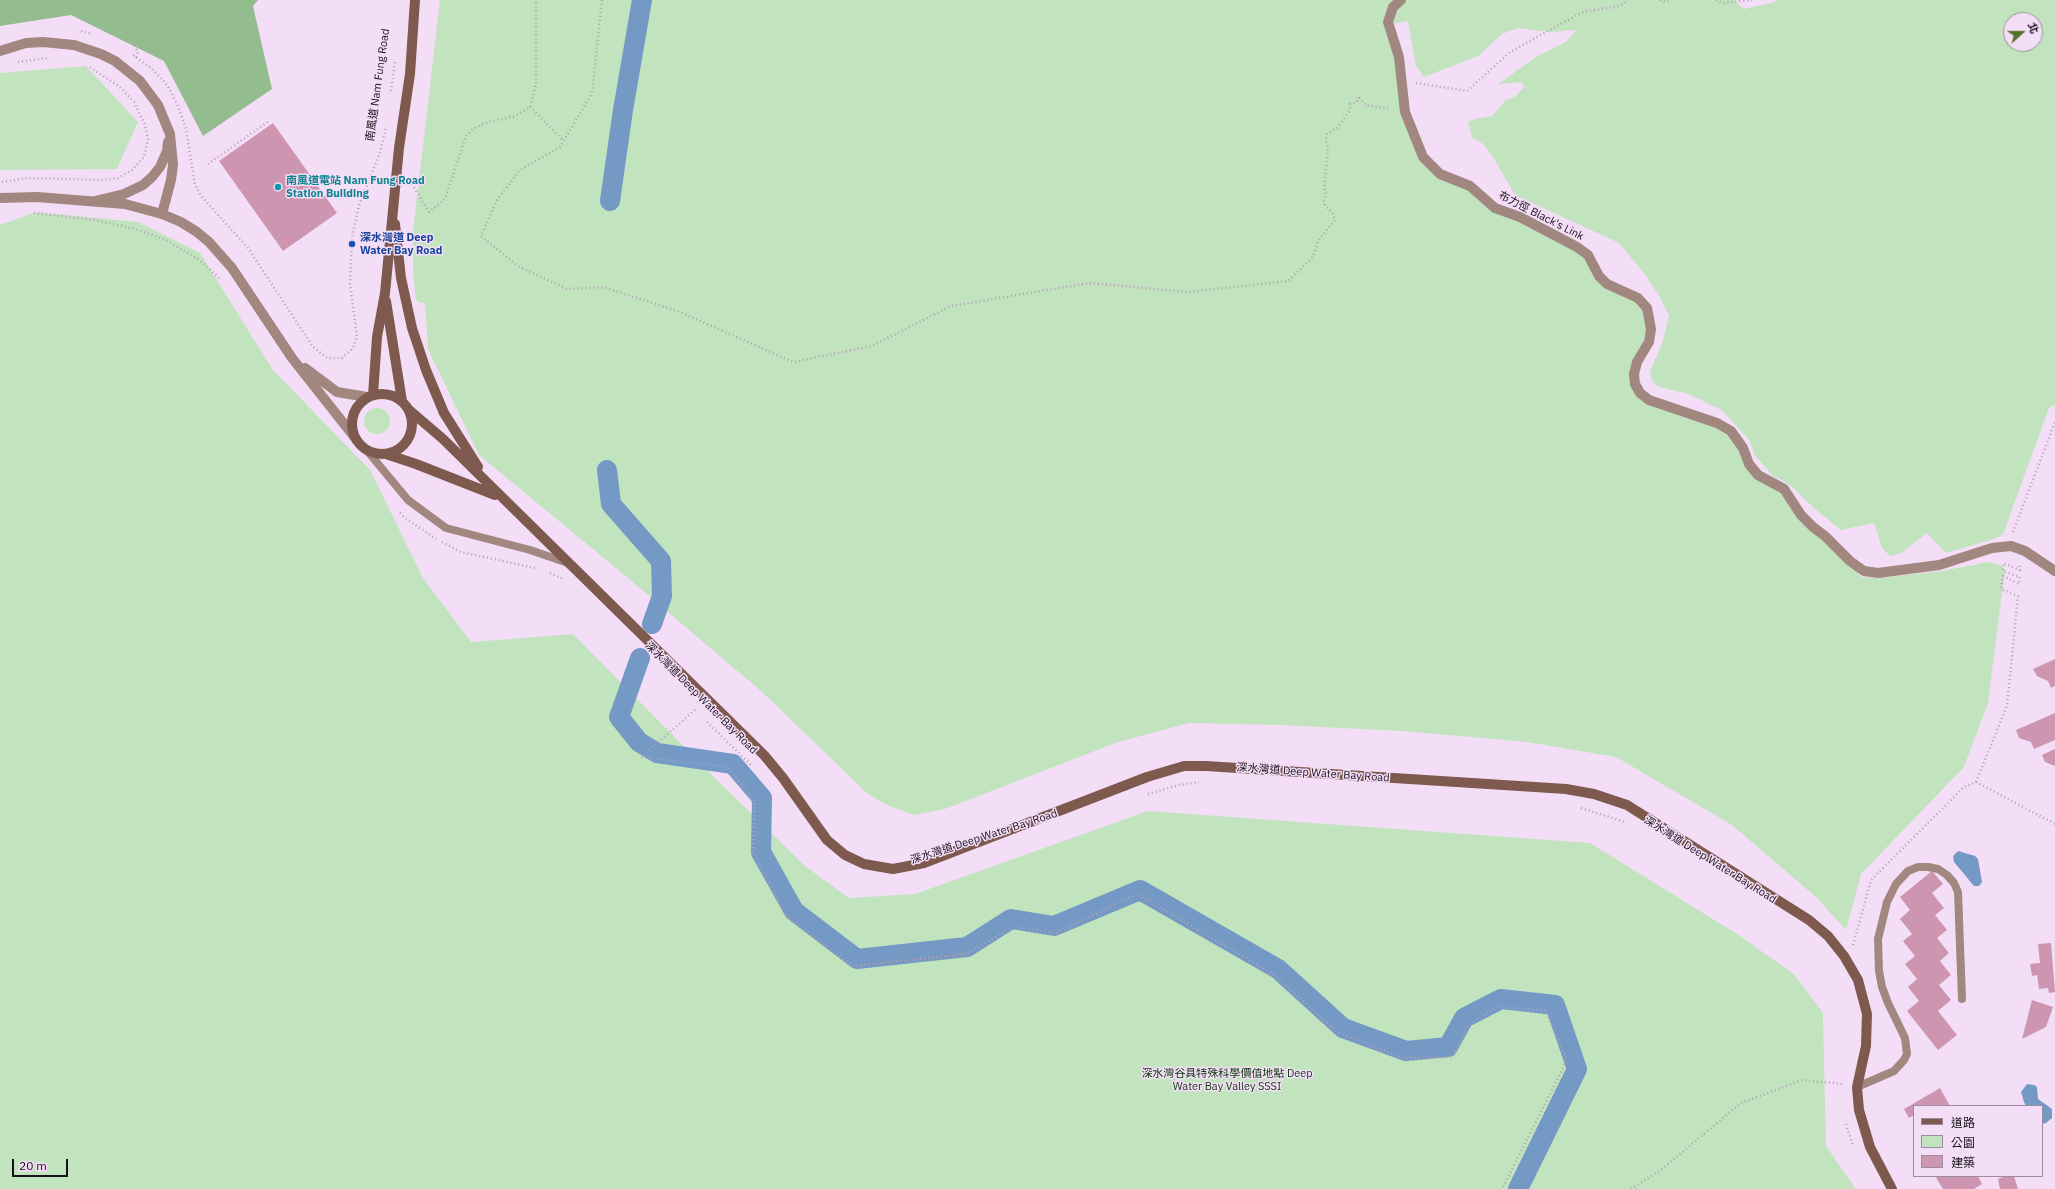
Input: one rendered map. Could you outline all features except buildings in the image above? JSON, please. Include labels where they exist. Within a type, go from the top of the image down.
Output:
[{"type":"main road","points":[[370,396],[377,337],[385,293],[393,204],[410,74],[415,0]]},
{"type":"main road","points":[[393,204],[401,278],[412,328],[426,370],[444,413],[470,456],[501,498]]},
{"type":"main road","points":[[385,293],[405,405],[412,420],[409,437],[402,446],[386,454],[374,452],[364,447],[356,438],[352,427],[353,416],[358,405],[370,396],[383,393],[393,396],[405,405]]},
{"type":"main road","name":"深水灣道 Deep Water Bay Road","points":[[405,405],[443,439],[501,498],[764,755],[783,778],[827,840],[845,855],[856,861],[875,867],[898,868],[924,863],[1147,777],[1184,766],[1206,766],[1566,789],[1594,794],[1615,800],[1641,813],[1809,920],[1820,928],[1836,945],[1858,980],[1867,1014],[1866,1046],[1857,1086],[1859,1110],[1864,1132],[1877,1162],[1892,1189]]},
{"type":"main road","name":"深水灣道 Deep Water Bay Road","points":[[386,454],[479,488],[501,498]]},
{"type":"street","name":"布力徑 Black's Link","points":[[1401,0],[1393,7],[1388,22],[1399,57],[1405,112],[1423,157],[1440,174],[1470,186],[1495,208],[1520,217],[1577,247],[1588,255],[1599,276],[1606,284],[1638,298],[1647,308],[1651,329],[1648,342],[1637,362],[1634,374],[1635,384],[1640,393],[1649,400],[1718,422],[1731,431],[1743,448],[1749,464],[1758,475],[1784,489],[1801,515],[1850,561],[1864,571],[1878,573],[1940,565],[1992,548],[2011,546],[2025,551],[2055,571]]},
{"type":"street","points":[[0,50],[26,43],[43,42],[74,45],[101,54],[129,70],[140,81],[158,105],[170,134],[173,165],[171,180],[162,214]]},
{"type":"street","points":[[95,201],[135,190],[152,177],[160,167],[167,151],[170,134]]},
{"type":"street","points":[[0,198],[37,197],[125,204],[162,214],[181,222],[197,232],[222,255],[292,358],[356,438]]},
{"type":"street","points":[[292,358],[338,392],[370,396]]},
{"type":"lane","name":"深水灣道 Deep Water Bay Road","points":[[364,447],[408,500],[446,528],[530,550],[568,563]]},
{"type":"lane","points":[[1857,1086],[1894,1071],[1904,1060],[1906,1054],[1906,1038],[1882,988],[1879,971],[1878,939],[1887,902],[1896,884],[1908,871],[1918,867],[1938,869],[1954,882],[1958,892],[1962,999]]},
{"type":"path","points":[[109,0],[138,52],[136,57]]},
{"type":"path","points":[[412,184],[429,212],[445,199],[466,136],[474,128],[488,122],[515,116],[530,107],[536,84],[536,0]]},
{"type":"path","points":[[602,0],[592,93],[563,140],[560,148],[520,170],[497,200],[481,236],[518,266],[567,289],[604,287],[611,289],[680,312],[793,362],[872,346],[951,306],[1089,283],[1189,292],[1288,282],[1313,257],[1318,241],[1335,220],[1332,212],[1325,206],[1324,200],[1326,194],[1324,187],[1328,148],[1326,143],[1327,134],[1337,128],[1350,110],[1350,104],[1356,103],[1359,98],[1366,105],[1405,112]]},
{"type":"path","points":[[1402,82],[1467,91],[1509,53],[1535,38],[1583,12],[1620,6],[1628,0]]},
{"type":"path","points":[[1660,0],[1665,2],[1670,0]]},
{"type":"path","points":[[1716,0],[1723,2],[1752,0]]},
{"type":"path","points":[[1723,2],[1727,0]]},
{"type":"path","points":[[13,63],[52,58]]},
{"type":"path","name":"南風道 Nam Fung Road","points":[[390,97],[395,58]]},
{"type":"path","points":[[0,182],[28,178],[103,180],[118,178],[132,170],[144,157],[148,139],[144,125],[134,102],[120,87],[86,65]]},
{"type":"path","points":[[530,107],[563,140]]},
{"type":"path","name":"南風道 Nam Fung Road","points":[[201,196],[248,248],[313,347],[327,358],[342,358],[353,348],[357,337],[350,284],[352,238],[359,204],[380,153],[387,120]]},
{"type":"path","points":[[208,164],[269,121]]},
{"type":"path","points":[[29,212],[95,220],[135,229],[168,241],[198,259],[224,283]]},
{"type":"path","points":[[1852,948],[1870,880],[1964,787],[1976,782],[2007,706],[2018,596],[2001,589],[2003,576],[2019,584],[2020,577],[2003,571],[2004,563],[2020,570],[2011,546],[2014,531],[2055,422]]},
{"type":"path","points":[[395,507],[405,518],[430,536],[461,552],[542,569]]},
{"type":"path","points":[[547,572],[564,579],[569,584]]},
{"type":"path","name":"深水灣道 Deep Water Bay Road","points":[[689,704],[700,715]]},
{"type":"path","points":[[695,710],[642,757],[727,766],[755,802],[753,851],[786,916],[853,966],[966,954],[1014,927],[1056,933],[1137,894],[1273,974],[1337,1032],[1402,1058],[1453,1058],[1468,1025],[1497,1007],[1545,1010],[1567,1060],[1502,1189]]},
{"type":"path","name":"深水灣道 Deep Water Bay Road","points":[[705,720],[753,767]]},
{"type":"path","points":[[1146,794],[1179,785],[1200,782]]},
{"type":"path","points":[[1976,782],[2055,824]]},
{"type":"path","name":"深水灣道 Deep Water Bay Road","points":[[1580,808],[1626,823]]},
{"type":"path","points":[[1843,1088],[1845,1076]]},
{"type":"path","points":[[1630,1189],[1662,1169],[1741,1103],[1802,1080],[1844,1084]]},
{"type":"path","points":[[1845,1119],[1849,1137],[1855,1150]]},
{"type":"green space","points":[[0,0],[258,0],[253,6],[272,89],[203,136],[164,61],[71,15],[0,26]]},
{"type":"green space","points":[[440,0],[1734,0],[1744,9],[1775,2],[1776,0],[2055,0],[2055,405],[2049,408],[2003,534],[1997,538],[1946,553],[1927,533],[1901,553],[1890,556],[1882,548],[1874,523],[1841,530],[1815,509],[1790,485],[1772,475],[1754,454],[1750,441],[1723,411],[1689,394],[1659,387],[1652,381],[1650,372],[1662,344],[1669,316],[1660,297],[1644,273],[1619,243],[1515,195],[1493,157],[1483,144],[1472,137],[1468,122],[1475,119],[1492,116],[1506,100],[1515,97],[1524,87],[1522,82],[1498,84],[1536,57],[1566,42],[1576,30],[1550,32],[1518,28],[1502,34],[1478,56],[1424,77],[1416,66],[1408,21],[1386,25],[1422,161],[1519,220],[1576,250],[1586,259],[1605,289],[1635,301],[1643,310],[1648,333],[1631,366],[1632,386],[1730,433],[1746,465],[1783,492],[1822,538],[1862,577],[1880,578],[1942,571],[1988,562],[2000,565],[2005,569],[1988,703],[1964,767],[1861,874],[1846,930],[1817,898],[1732,825],[1616,757],[1527,742],[1403,731],[1280,725],[1189,723],[1118,742],[945,809],[914,815],[889,806],[868,794],[761,691],[622,573],[479,455],[428,349],[425,303],[420,303],[416,300],[413,271],[413,231]]},
{"type":"green space","points":[[86,66],[138,122],[117,169],[0,170],[0,73]]},
{"type":"green space","name":"深水灣谷具特殊科學價值地點 Deep Water Bay Valley SSSI","points":[[36,212],[138,222],[200,253],[273,370],[370,470],[423,578],[471,642],[573,634],[716,779],[805,866],[849,898],[915,894],[1148,811],[1590,843],[1737,934],[1794,974],[1823,1013],[1826,1146],[1856,1189],[0,1189],[0,225]]},
{"type":"green space","points":[[377,408],[386,412],[390,421],[386,430],[377,434],[368,430],[364,421],[368,412]]},
{"type":"water","points":[[1958,851],[1975,856],[1978,859],[1982,882],[1979,886],[1974,886],[1954,862],[1953,856]]},
{"type":"water","points":[[2027,1084],[2037,1087],[2038,1099],[2052,1109],[2052,1118],[2043,1124],[2043,1105],[2026,1105],[2021,1092]]},
{"type":"waterway","points":[[610,201],[623,110],[642,0]]},
{"type":"waterway","points":[[607,470],[611,504],[661,561],[662,596],[652,624]]},
{"type":"waterway","points":[[640,658],[619,717],[639,742],[657,753],[733,764],[762,798],[761,852],[794,911],[857,959],[967,947],[1011,919],[1054,926],[1140,890],[1278,969],[1343,1028],[1406,1051],[1448,1047],[1464,1018],[1501,999],[1555,1005],[1577,1069],[1518,1189]]},
{"type":"place","name":"南風道電站 Nam Fung Road Station Building","points":[[278,187]]},
{"type":"place","name":"深水灣道 Deep Water Bay Road","points":[[352,244]]}]
